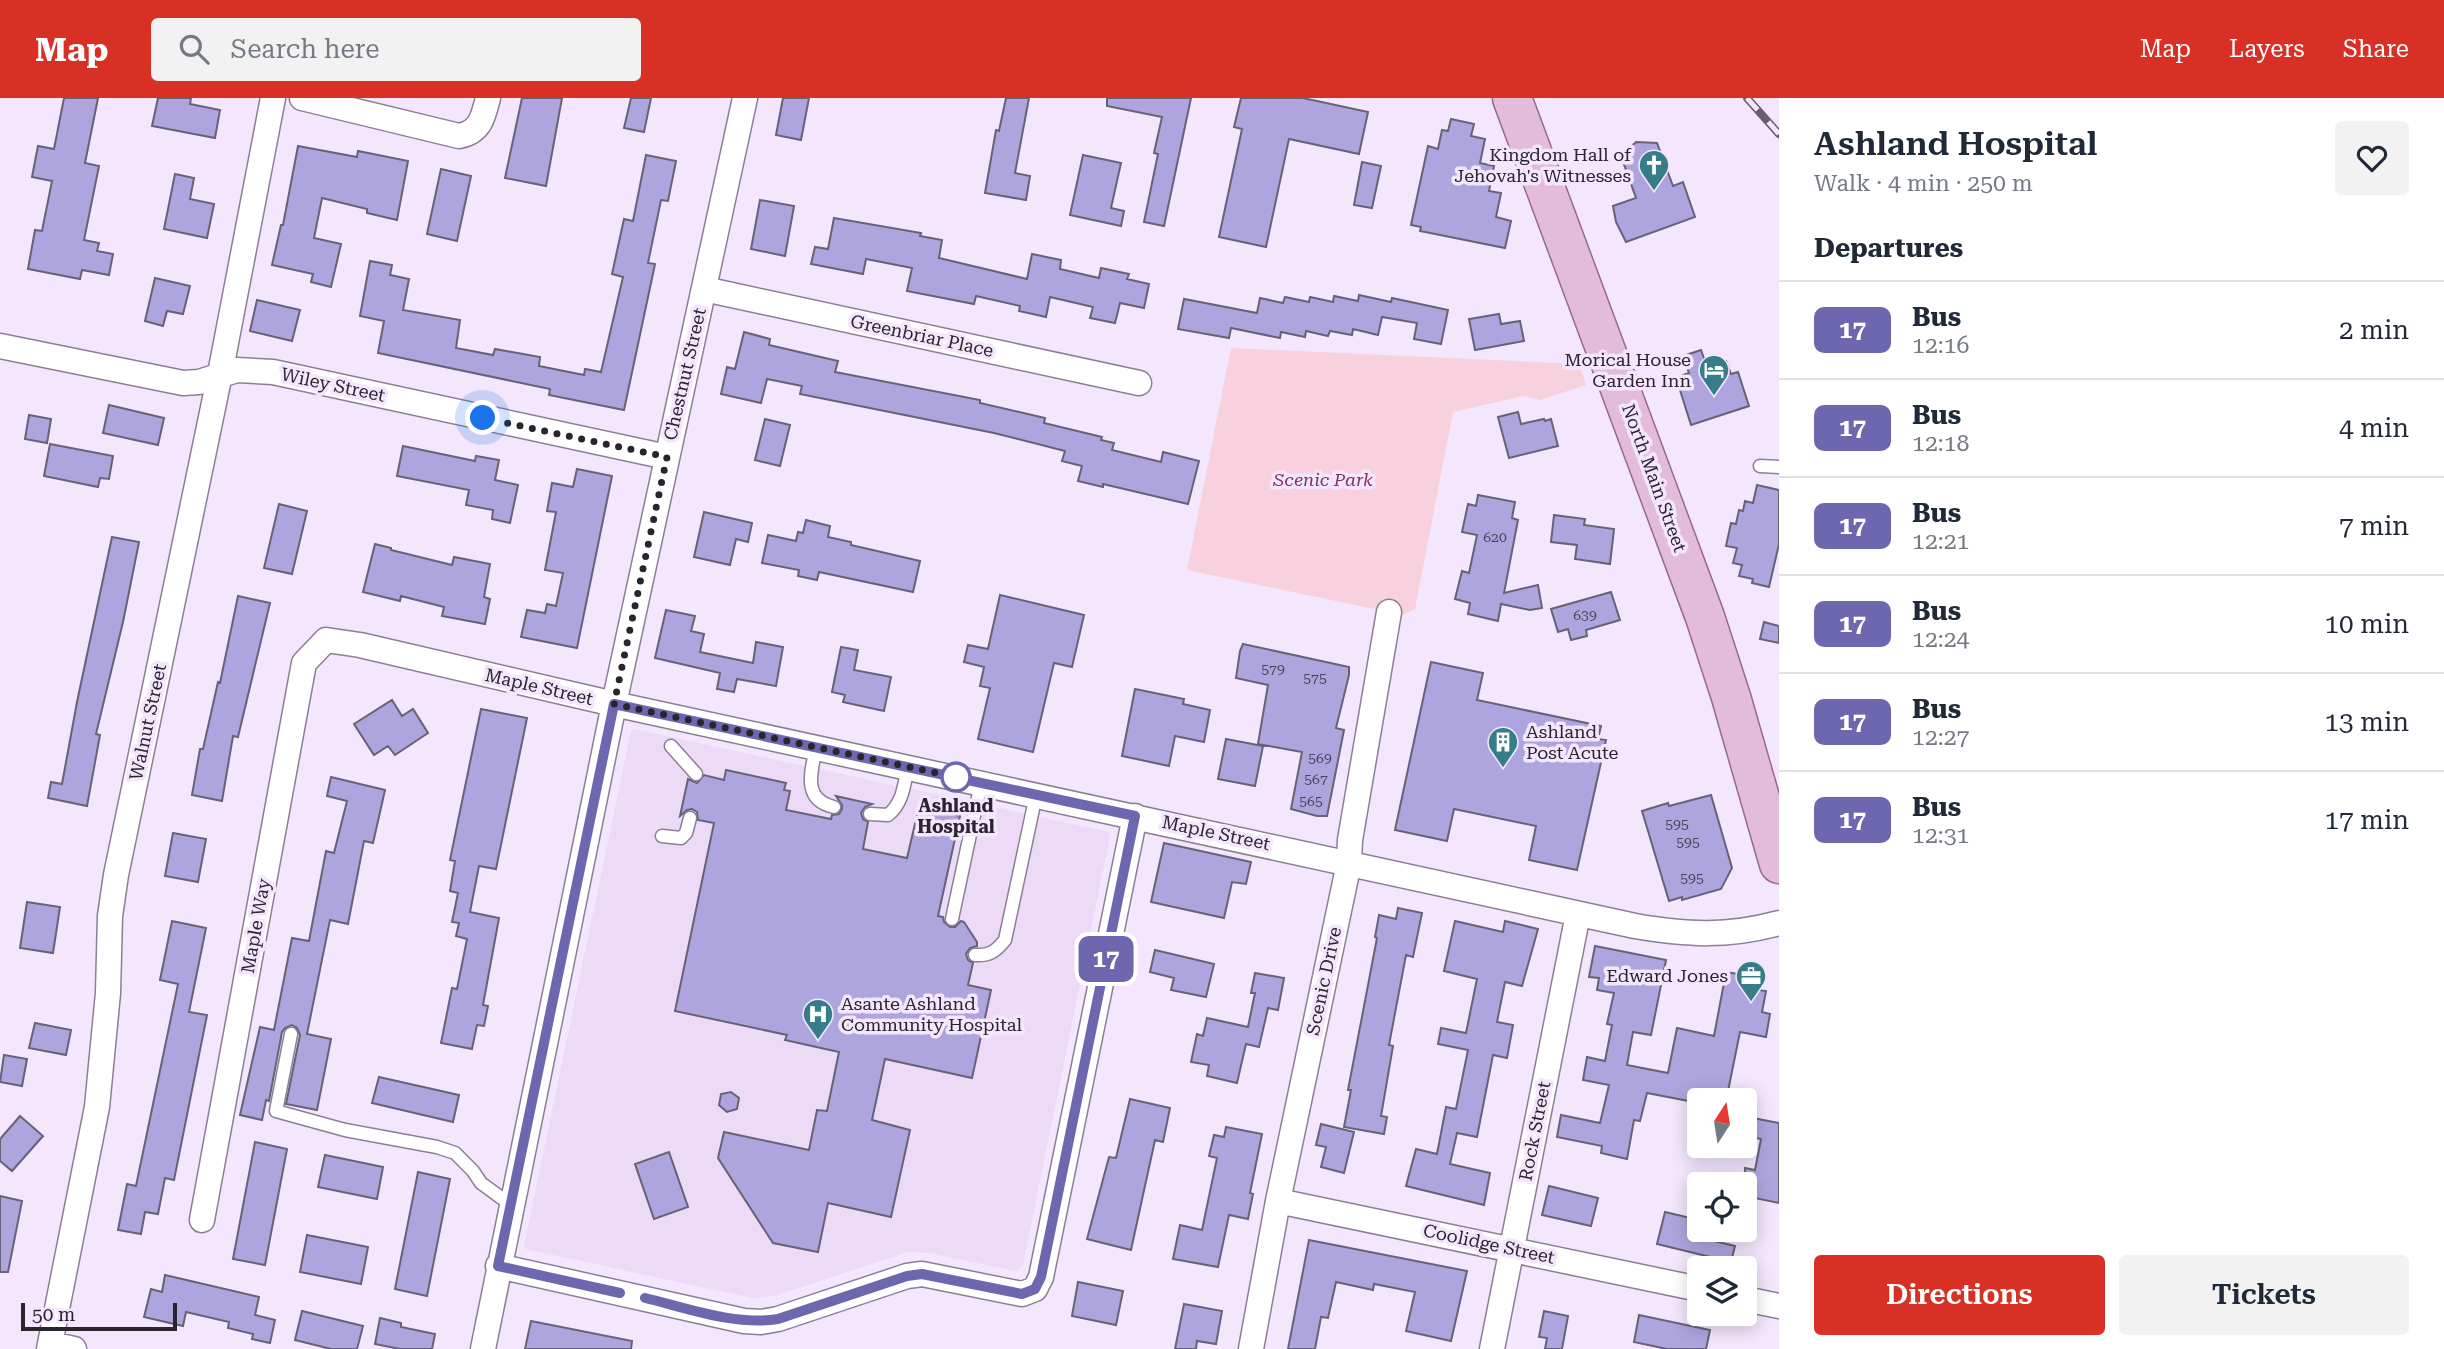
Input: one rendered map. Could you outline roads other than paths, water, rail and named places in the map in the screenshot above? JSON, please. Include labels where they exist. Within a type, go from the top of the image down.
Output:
[{"type":"main road","name":"North Main Street","points":[[1512,98],[1705,617],[1779,864]]},
{"type":"street","name":"Walnut Street","points":[[58,1348],[97,1107],[108,993],[110,916],[116,875],[220,374],[273,98]]},
{"type":"street","points":[[302,98],[458,136],[469,134],[478,128],[488,98]]},
{"type":"street","name":"Chestnut Street","points":[[483,1349],[614,704],[745,98]]},
{"type":"street","name":"Greenbriar Place","points":[[704,289],[1139,383]]},
{"type":"street","name":"Wiley Street","points":[[0,346],[166,381],[199,382],[237,370],[273,372],[667,457]]},
{"type":"street","name":"Scenic Drive","points":[[1251,1349],[1278,1201],[1349,863],[1350,840],[1390,612]]},
{"type":"street","name":"Maple Street","points":[[326,640],[360,645],[614,704],[1678,934],[1706,935],[1752,930],[1779,923]]},
{"type":"street","name":"Maple Way","points":[[202,1220],[304,663],[326,640]]},
{"type":"street","points":[[498,1266],[744,1321],[761,1322],[778,1319],[907,1276],[922,1274],[1022,1294],[1035,1289],[1041,1277],[1135,816]]},
{"type":"street","name":"Rock Street","points":[[1492,1349],[1578,914]]},
{"type":"street","name":"Coolidge Street","points":[[1278,1201],[1687,1286]]},
{"type":"street","points":[[1757,1301],[1779,1306]]},
{"type":"lane","points":[[1760,466],[1779,467]]},
{"type":"lane","points":[[671,746],[696,774]]},
{"type":"lane","points":[[816,748],[811,785],[815,797],[834,807]]},
{"type":"lane","points":[[870,814],[888,815],[896,809],[908,767]]},
{"type":"lane","points":[[952,919],[981,783]]},
{"type":"lane","points":[[975,954],[985,955],[996,951],[1004,940],[1036,795]]},
{"type":"lane","points":[[662,836],[681,838],[686,833],[690,818]]},
{"type":"lane","points":[[291,1034],[276,1111],[345,1130],[438,1147],[455,1153],[473,1171],[481,1184],[511,1205]]},
{"type":"railway","points":[[1747,98],[1779,134]]},
{"type":"place","name":"Kingdom Hall of Jehovah's Witnesses","points":[[1654,192]]},
{"type":"place","name":"Morical House Garden Inn","points":[[1714,397]]},
{"type":"place","name":"Ashland Post Acute","points":[[1503,769]]},
{"type":"place","name":"Ashland Hospital","points":[[956,777]]},
{"type":"place","name":"Edward Jones","points":[[1751,1003]]},
{"type":"place","name":"Asante Ashland Community Hospital","points":[[818,1041]]},
{"type":"park label","name":"Scenic Park","points":[[1323,480]]}]
